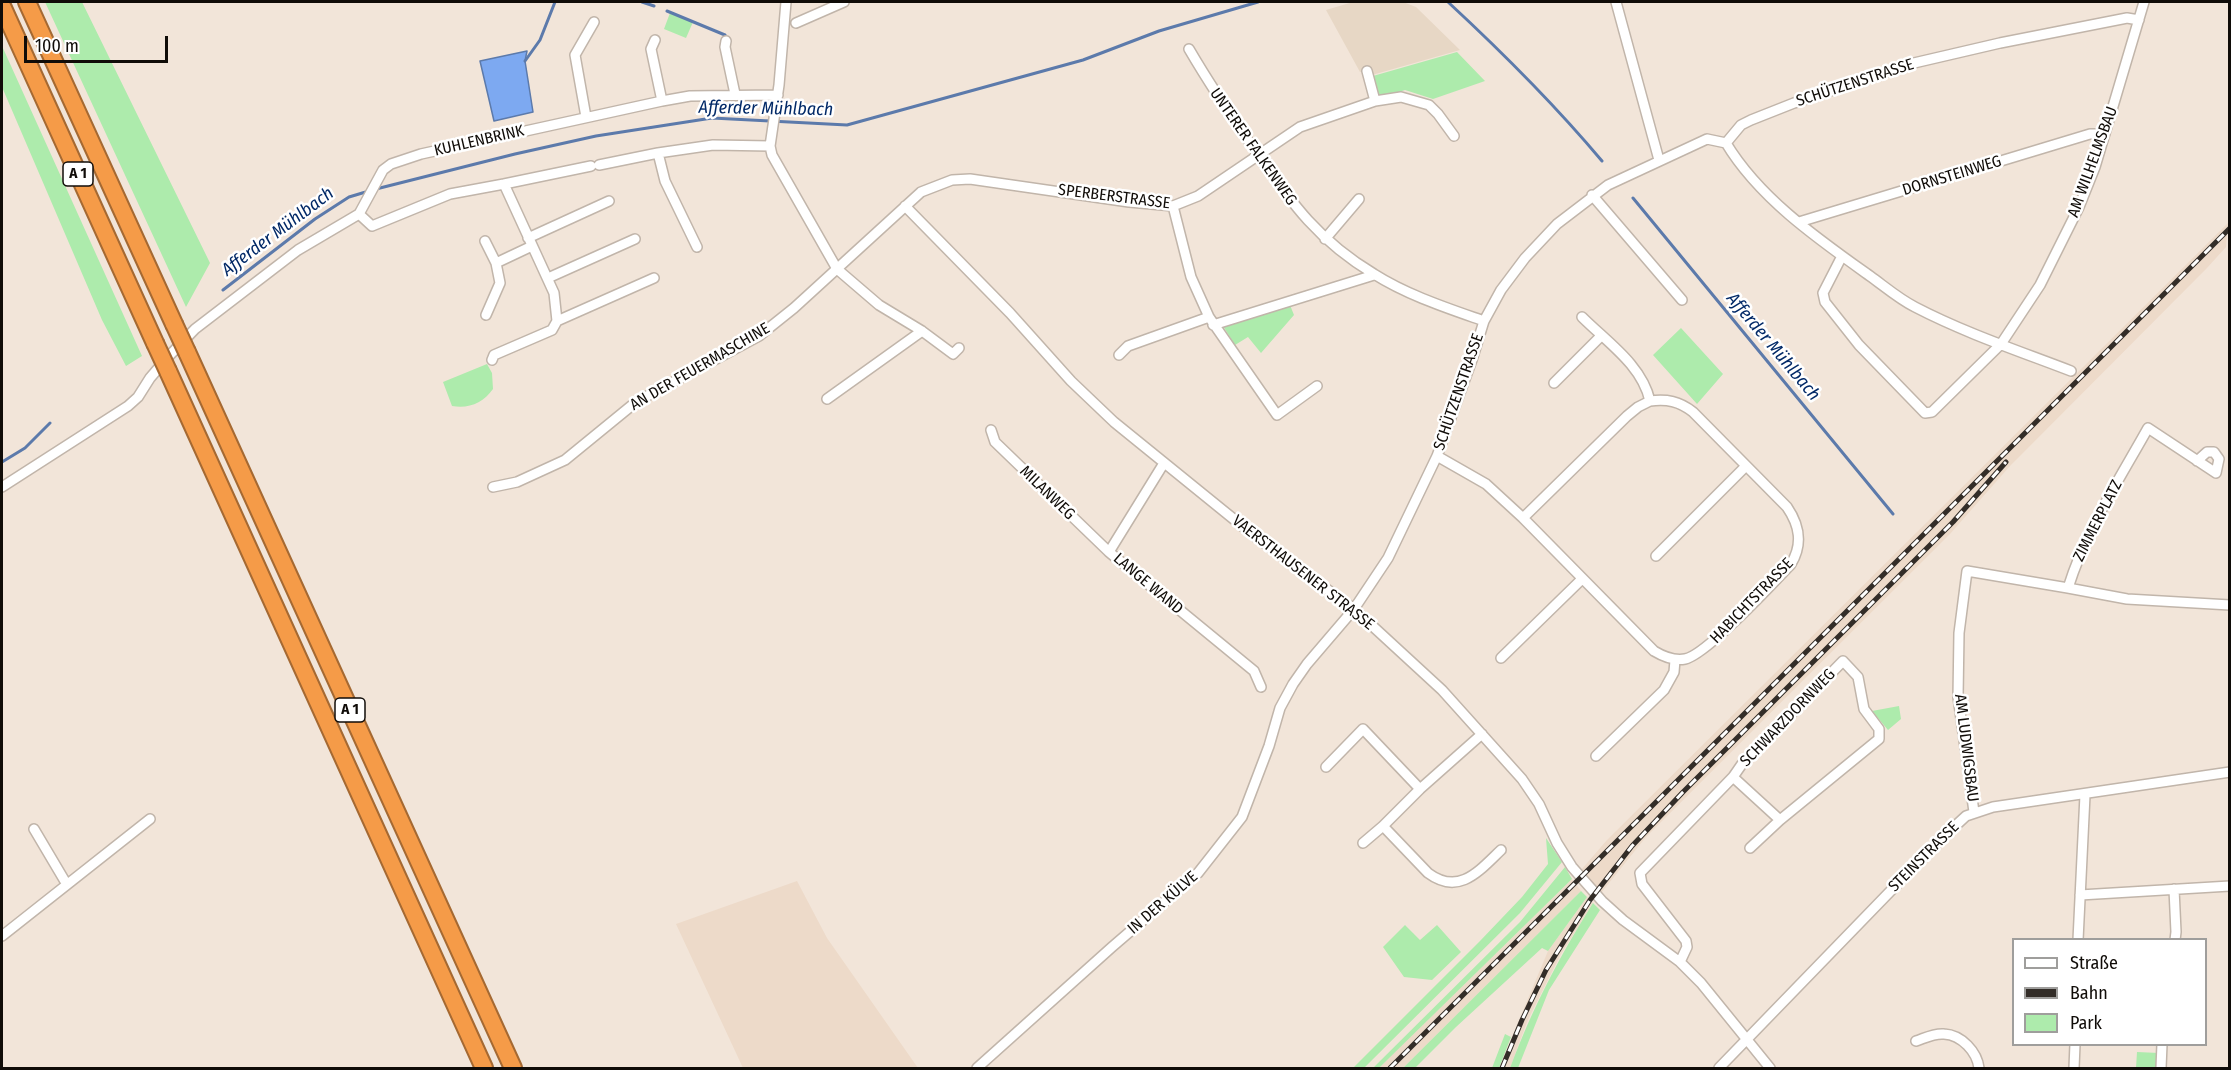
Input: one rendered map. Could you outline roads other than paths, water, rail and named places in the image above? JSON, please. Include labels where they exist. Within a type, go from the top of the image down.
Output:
[{"type":"highway","name":"A 1","points":[[27,2],[513,1068]]},
{"type":"highway","name":"A 1","points":[[2,6],[484,1068]]},
{"type":"street","points":[[786,2],[778,95],[770,146],[777,166],[837,269],[879,305],[922,331],[953,354],[959,348]]},
{"type":"street","points":[[796,23],[844,2]]},
{"type":"street","points":[[1616,2],[1659,160]]},
{"type":"street","name":"AM WILHELMSBAU","points":[[1842,256],[1823,293],[1825,302],[1859,345],[1925,413],[1932,412],[2001,344],[2040,285],[2079,207],[2105,134],[2144,2]]},
{"type":"street","name":"SCHÜTZENSTRASSE","points":[[1354,609],[1388,558],[1437,456],[1484,321],[1501,290],[1525,258],[1557,224],[1592,195],[1626,175],[1707,140],[1726,143],[1742,125],[1750,120],[1914,63],[2116,20],[2127,18],[2139,20]]},
{"type":"street","points":[[586,117],[575,55],[594,22]]},
{"type":"street","points":[[655,40],[651,49],[662,101]]},
{"type":"street","points":[[726,41],[725,47],[735,94]]},
{"type":"street","name":"UNTERER FALKENWEG","points":[[1189,49],[1218,98],[1292,203],[1325,239],[1374,274],[1419,297],[1484,321]]},
{"type":"street","points":[[1367,71],[1375,101]]},
{"type":"street","name":"KUHLENBRINK","points":[[359,214],[378,178],[391,164],[421,154],[690,96],[778,95]]},
{"type":"street","name":"SPERBERSTRASSE","points":[[905,206],[921,192],[938,184],[970,179],[1129,202],[1173,206],[1198,196],[1300,127],[1375,101],[1401,97],[1429,105],[1454,136]]},
{"type":"street","name":"DORNSTEINWEG","points":[[1799,222],[2090,134],[2105,134]]},
{"type":"street","points":[[1726,143],[1752,179],[1799,222],[1842,256],[1913,306],[1982,338],[2072,371]]},
{"type":"street","points":[[2,487],[128,406],[138,397],[168,357],[195,329],[298,250],[359,214],[372,226],[450,194],[658,153],[713,145],[770,146]]},
{"type":"street","points":[[658,153],[665,182],[697,247]]},
{"type":"street","points":[[492,360],[494,355],[552,330],[557,321],[554,292],[504,184]]},
{"type":"street","points":[[1592,195],[1682,300]]},
{"type":"street","points":[[1325,239],[1359,199]]},
{"type":"street","points":[[495,263],[609,201]]},
{"type":"street","name":"AN DER FEUERMASCHINE","points":[[493,487],[517,482],[565,460],[636,402],[759,336],[837,269],[905,206]]},
{"type":"street","name":"VAERSTHAUSENER STRASSE","points":[[905,206],[1080,390],[1164,463],[1257,538],[1354,609],[1442,690],[1522,779],[1539,804],[1557,843],[1572,867],[1602,902],[1680,962],[1701,983],[1770,1068]]},
{"type":"street","points":[[1173,206],[1191,277],[1211,321],[1276,415],[1317,386]]},
{"type":"street","points":[[548,278],[634,239]]},
{"type":"street","points":[[485,242],[495,263],[500,283],[486,315]]},
{"type":"street","points":[[1119,355],[1128,346],[1374,274]]},
{"type":"street","points":[[557,321],[654,278]]},
{"type":"street","points":[[1523,518],[1627,416],[1650,401],[1639,373],[1582,316]]},
{"type":"street","points":[[827,399],[922,331]]},
{"type":"street","points":[[1554,382],[1601,336]]},
{"type":"street","name":"HABICHTSTRASSE","points":[[1650,401],[1669,400],[1686,407],[1746,466],[1792,516],[1799,533],[1797,555],[1791,564],[1702,651],[1685,659],[1675,660]]},
{"type":"street","name":"ZIMMERPLATZ","points":[[2068,588],[2087,537],[2148,428],[2197,461]]},
{"type":"street","name":"MILANWEG","points":[[992,430],[995,442],[1109,552]]},
{"type":"street","points":[[1437,456],[1486,484],[1523,518],[1647,646],[1662,656],[1675,660],[1674,672],[1664,690],[1596,756]]},
{"type":"street","name":"LANGE WAND","points":[[1164,463],[1109,552],[1254,671],[1261,687]]},
{"type":"street","points":[[1656,556],[1746,466]]},
{"type":"street","name":"AM LUDWIGSBAU","points":[[1974,812],[1958,698],[1959,633],[1967,571],[2068,588]]},
{"type":"street","points":[[1501,658],[1582,579]]},
{"type":"street","points":[[2068,588],[2127,599],[2229,605]]},
{"type":"street","name":"IN DER KÜLVE","points":[[977,1068],[1198,873],[1242,817],[1269,746],[1280,708],[1293,684],[1354,609]]},
{"type":"street","name":"SCHWARZDORNWEG","points":[[1680,962],[1687,947],[1686,941],[1642,884],[1640,873],[1843,661],[1858,677],[1864,709],[1879,729],[1879,739],[1749,848]]},
{"type":"street","points":[[1326,767],[1363,729],[1420,789]]},
{"type":"street","points":[[1363,843],[1482,734]]},
{"type":"street","name":"STEINSTRASSE","points":[[1748,1040],[1940,840],[1966,816],[1993,807],[2229,772]]},
{"type":"street","name":"SCHWARZDORNWEG","points":[[1733,777],[1780,820]]},
{"type":"street","points":[[2078,938],[2085,795]]},
{"type":"street","points":[[2,936],[66,883],[150,819]]},
{"type":"street","points":[[1383,826],[1437,880],[1463,881],[1474,876],[1501,850]]},
{"type":"street","points":[[34,829],[66,883]]},
{"type":"street","points":[[2080,895],[2229,886]]},
{"type":"street","points":[[2174,889],[2175,938]]},
{"type":"street","points":[[1916,1041],[1942,1034],[1962,1040],[1978,1059],[1979,1068]]},
{"type":"street","points":[[1719,1068],[1748,1040]]},
{"type":"street","points":[[2074,1068],[2075,1046]]},
{"type":"street","points":[[2162,1046],[2162,1068]]},
{"type":"water","points":[[527,51],[525,61],[533,112],[494,121],[480,61]]},
{"type":"waterway","points":[[525,61],[540,40],[555,2]]},
{"type":"waterway","points":[[642,2],[654,6]]},
{"type":"waterway","name":"Afferder Mühlbach","points":[[376,189],[596,136],[712,118],[847,125],[1083,60],[1159,31],[1258,2]]},
{"type":"waterway","name":"Afferder Mühlbach","points":[[1448,2],[1528,79],[1602,161]]},
{"type":"waterway","points":[[667,11],[725,35]]},
{"type":"waterway","name":"Afferder Mühlbach","points":[[223,290],[315,219],[349,197],[369,191]]},
{"type":"waterway","name":"Afferder Mühlbach","points":[[1633,198],[1893,514]]},
{"type":"waterway","name":"Afferder Mühlbach","points":[[2,462],[25,448],[50,423]]},
{"type":"railway","points":[[1390,1068],[2230,228]]},
{"type":"railway","points":[[1502,1068],[1546,970],[1590,900],[1632,846],[1953,522],[2006,462]]}]
